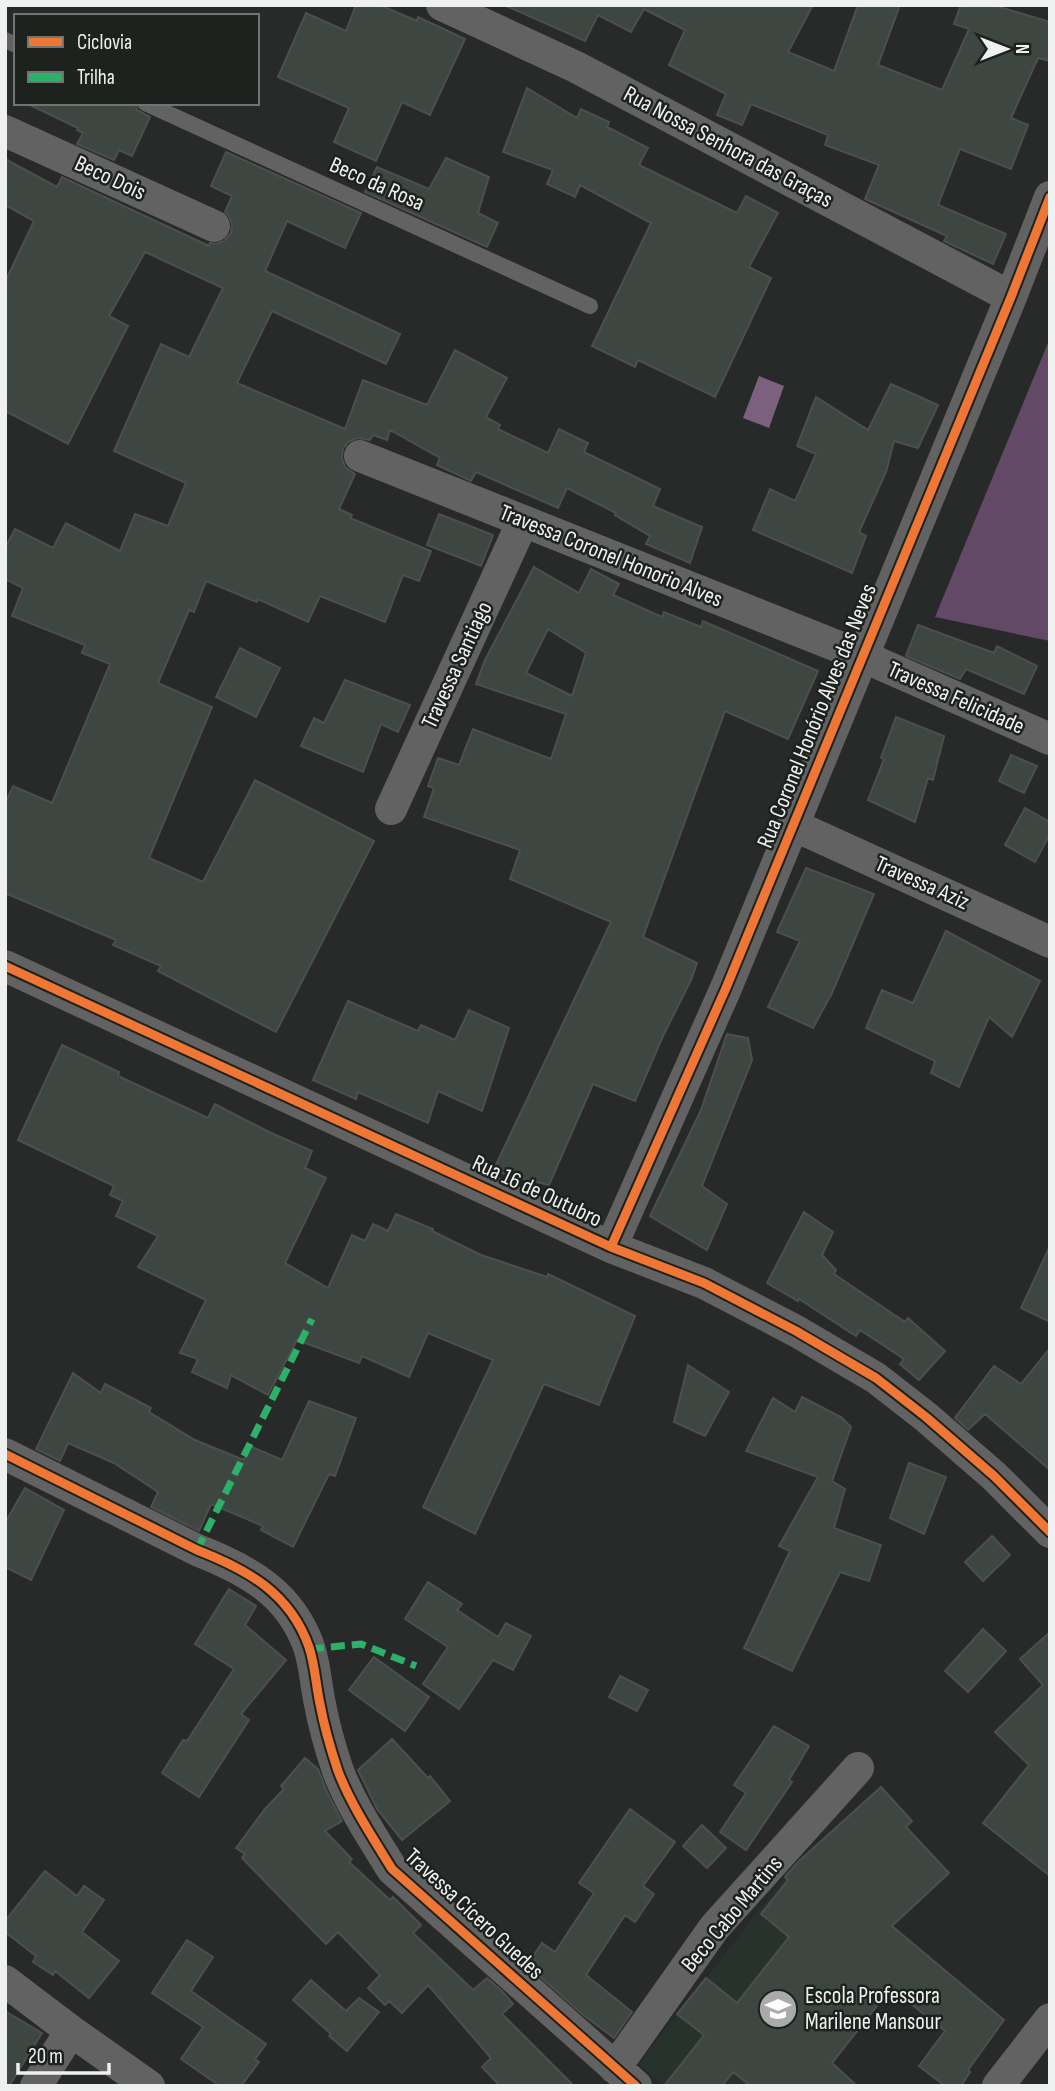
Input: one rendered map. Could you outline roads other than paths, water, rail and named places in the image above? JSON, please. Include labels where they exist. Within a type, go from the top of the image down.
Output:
[{"type":"street","name":"Rua Nossa Senhora das Graças","points":[[442,5],[576,67],[1011,297]]},
{"type":"street","name":"Beco Dois","points":[[5,131],[214,226]]},
{"type":"street","name":"Rua Coronel Honório Alves das Neves","points":[[611,1247],[726,988],[1050,197]]},
{"type":"street","name":"Travessa Coronel Honorio Alves","points":[[360,456],[862,656]]},
{"type":"street","name":"Travessa Santiago","points":[[391,809],[523,522]]},
{"type":"street","name":"Travessa Felicidade","points":[[862,656],[1050,739]]},
{"type":"street","name":"Travessa Aziz","points":[[793,825],[1050,942]]},
{"type":"street","name":"Rua 16 de Outubro","points":[[5,966],[611,1247],[704,1283],[796,1331],[876,1378],[926,1417],[994,1476],[1050,1532]]},
{"type":"street","name":"Travessa Cícero Guedes","points":[[5,1454],[217,1558],[254,1577],[278,1594],[297,1619],[310,1649],[320,1709],[339,1773],[392,1869],[625,2077]]},
{"type":"street","name":"Beco Cabo Martins","points":[[625,2077],[714,1928],[858,1768]]},
{"type":"street","points":[[5,1980],[149,2086]]},
{"type":"street","points":[[998,2086],[1050,2019]]},
{"type":"street","points":[[36,2086],[71,2031]]},
{"type":"lane","name":"Beco da Rosa","points":[[149,105],[590,306]]},
{"type":"place","name":"Escola Professora Marilene Mansour","points":[[778,2009]]}]
